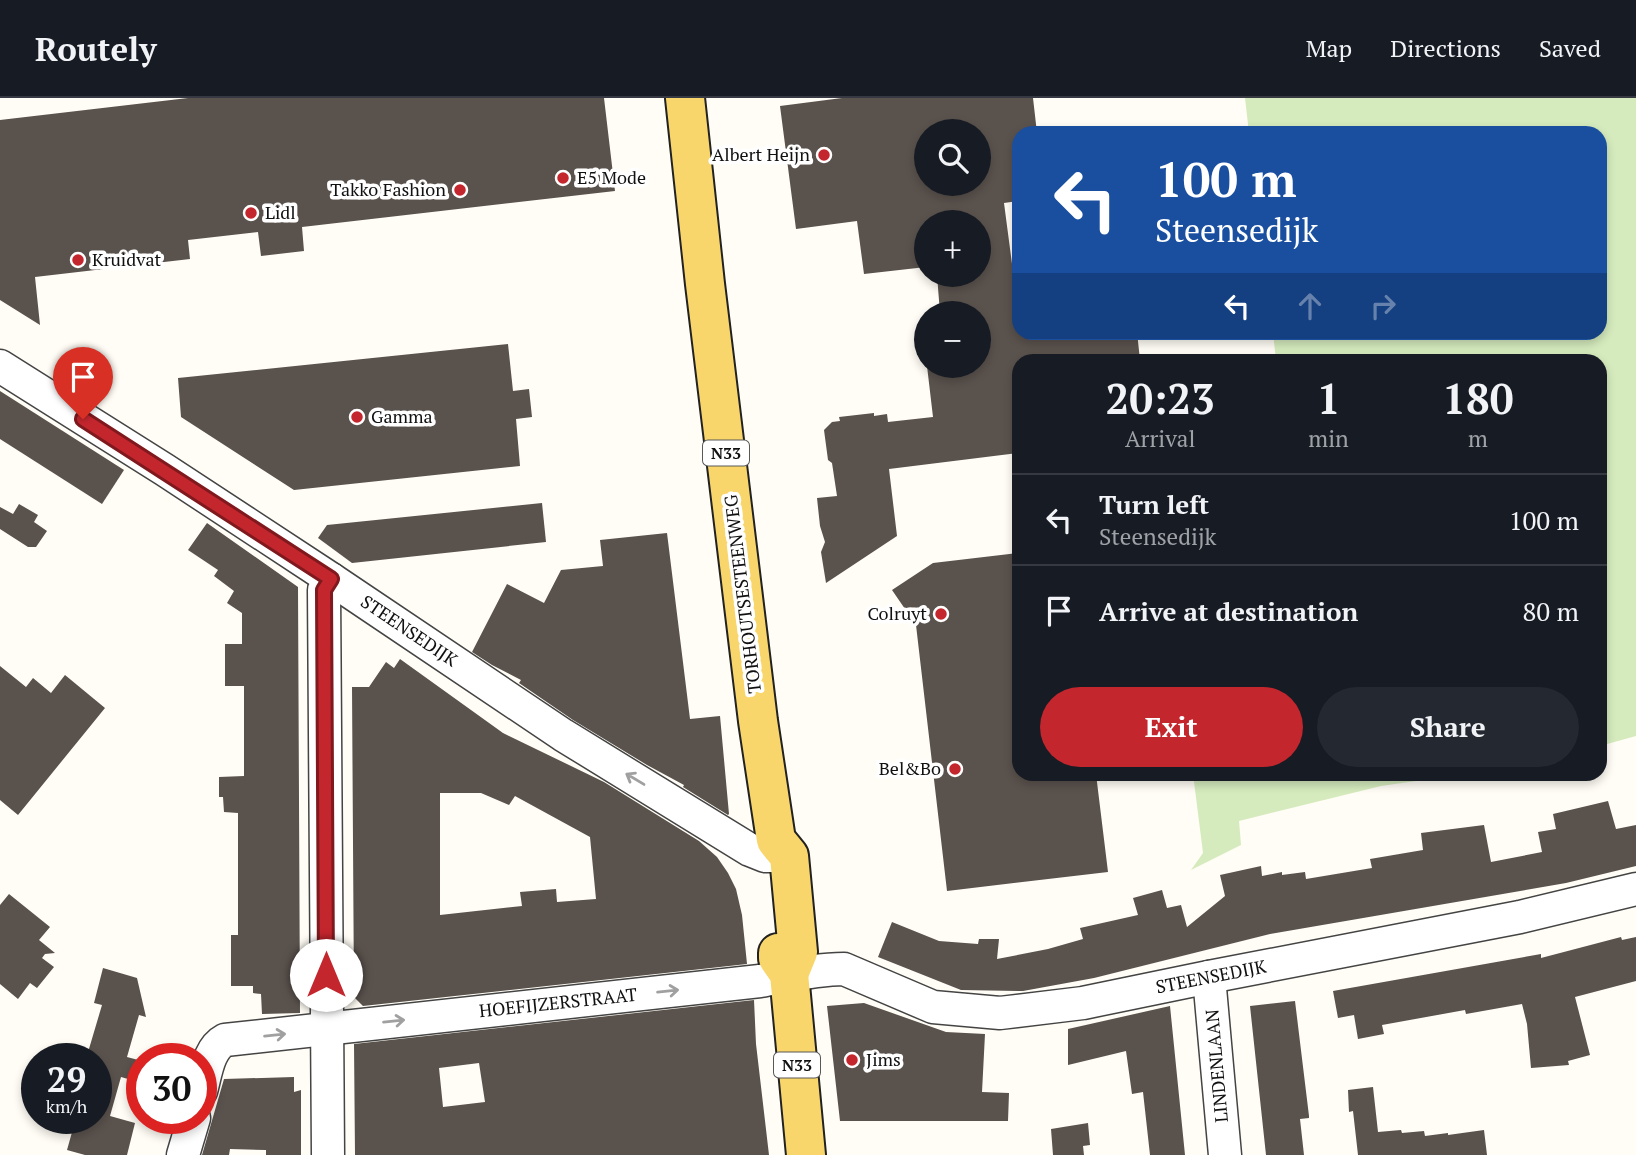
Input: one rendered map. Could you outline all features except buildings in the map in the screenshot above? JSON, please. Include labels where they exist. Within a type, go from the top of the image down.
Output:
[{"type":"main road","name":"TORHOUTSESTEENWEG","points":[[685,98],[758,721],[777,851],[798,951],[789,974],[806,1155]]},
{"type":"street","name":"STEENSEDIJK","points":[[0,366],[217,504],[563,735],[750,850],[777,851]]},
{"type":"street","points":[[328,1155],[324,590],[331,579]]},
{"type":"street","name":"STEENSEDIJK","points":[[789,974],[845,969],[933,1007],[1000,1013],[1083,1003],[1209,976],[1520,917],[1636,889]]},
{"type":"street","name":"HOEFIJZERSTRAAT","points":[[217,1046],[225,1040],[760,981],[789,974]]},
{"type":"street","name":"LINDENLAAN","points":[[1209,976],[1225,1155]]},
{"type":"street","points":[[183,1155],[189,1134]]},
{"type":"green space","points":[[1245,98],[1636,98],[1636,736],[1607,744],[1607,354],[1275,354],[1274,340],[1607,340],[1607,126],[1248,126]]},
{"type":"green space","points":[[1194,781],[1416,781],[1381,786],[1239,821],[1241,845],[1191,870],[1203,853]]},
{"type":"place","name":"Albert Heijn","points":[[824,155]]},
{"type":"place","name":"E5 Mode","points":[[563,178]]},
{"type":"place","name":"Takko Fashion","points":[[460,190]]},
{"type":"place","name":"Lidl","points":[[251,213]]},
{"type":"place","name":"Kruidvat","points":[[78,260]]},
{"type":"place","name":"Gamma","points":[[357,417]]},
{"type":"place","name":"Colruyt","points":[[941,614]]},
{"type":"place","name":"Bel&Bo","points":[[955,769]]},
{"type":"place","name":"Jims","points":[[852,1060]]},
{"type":"route","points":[[83,419],[331,579],[324,590],[326,975]]}]
